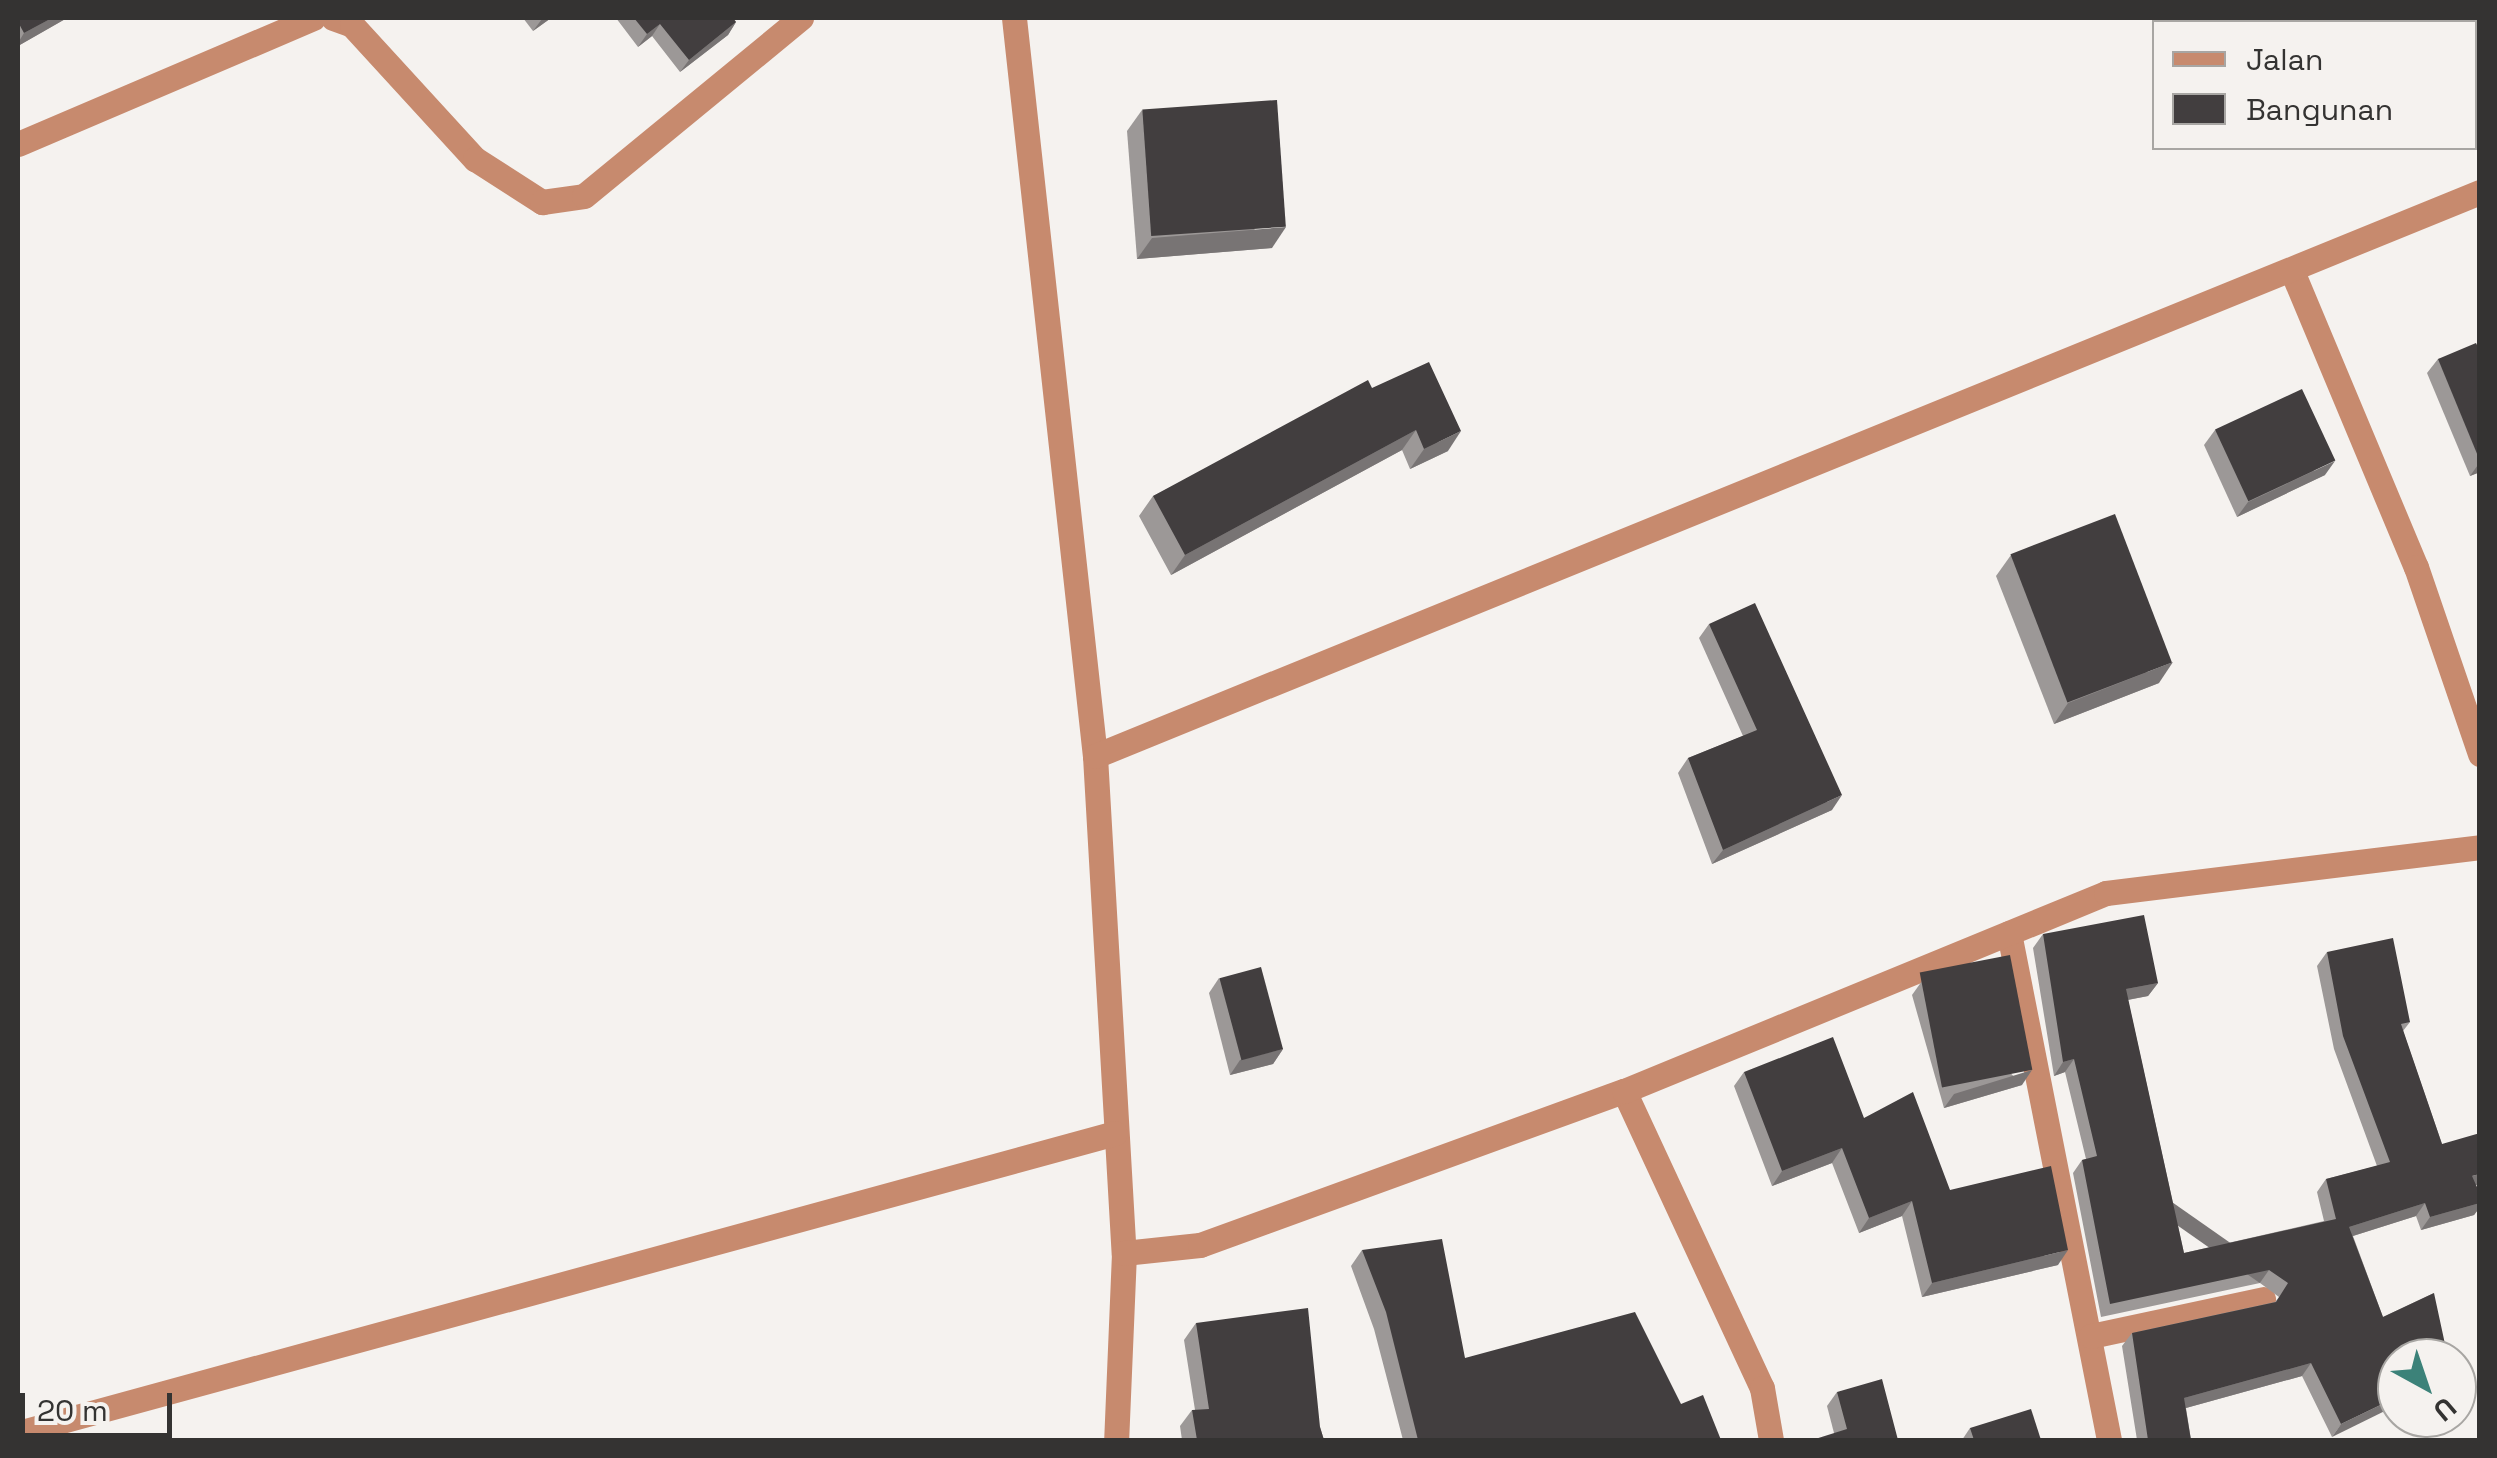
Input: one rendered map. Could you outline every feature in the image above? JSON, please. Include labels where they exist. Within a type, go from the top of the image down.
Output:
[{"type":"street","points":[[18,144],[286,21],[313,18]]},
{"type":"street","points":[[332,18],[352,25],[475,159],[542,202],[584,196],[800,18]]},
{"type":"street","points":[[1014,18],[1096,756],[1124,1254],[1116,1440]]},
{"type":"street","points":[[1096,756],[2480,192]]},
{"type":"street","points":[[2292,271],[2416,567],[2480,754]]},
{"type":"street","points":[[1124,1254],[1200,1245],[1624,1091],[2106,892],[2480,847]]},
{"type":"street","points":[[2009,933],[2109,1440]]},
{"type":"street","points":[[1624,1091],[1762,1388],[1771,1440]]},
{"type":"street","points":[[18,1433],[1115,1133]]},
{"type":"street","points":[[2091,1336],[2263,1299]]},
{"type":"building","points":[[18,18],[52,18],[24,33]]},
{"type":"building","points":[[634,18],[733,18],[736,22],[689,60],[660,24],[647,34]]},
{"type":"building","points":[[2480,18],[2480,34],[2477,35],[2477,20],[2410,20]]},
{"type":"building","points":[[1277,100],[1286,227],[1151,236],[1142,109]]},
{"type":"building","points":[[2476,343],[2480,351],[2480,461],[2438,359]]},
{"type":"building","points":[[1429,362],[1461,431],[1424,449],[1416,430],[1185,555],[1153,496],[1368,380],[1372,388]]},
{"type":"building","points":[[2302,389],[2335,461],[2248,501],[2215,430]]},
{"type":"building","points":[[2115,514],[2172,662],[2067,703],[2010,554]]},
{"type":"building","points":[[1755,603],[1842,795],[1723,850],[1688,758],[1757,730],[1709,624]]},
{"type":"building","points":[[2144,915],[2158,983],[2126,989],[2184,1253],[2336,1219],[2326,1179],[2390,1162],[2343,1036],[2327,952],[2393,938],[2410,1022],[2401,1024],[2442,1144],[2480,1133],[2480,1174],[2472,1176],[2480,1203],[2430,1217],[2425,1203],[2349,1227],[2383,1317],[2434,1293],[2444,1338],[2377,1338],[2377,1407],[2341,1424],[2311,1363],[2184,1398],[2191,1440],[2148,1440],[2132,1333],[2276,1302],[2288,1283],[2269,1270],[2110,1304],[2082,1160],[2097,1156],[2074,1059],[2063,1062],[2043,934]]},
{"type":"building","points":[[2010,955],[2032,1070],[1942,1087],[1920,973]]},
{"type":"building","points":[[1261,967],[1283,1049],[1241,1060],[1219,978]]},
{"type":"building","points":[[1833,1037],[1864,1118],[1913,1092],[1950,1190],[2051,1166],[2068,1250],[1932,1283],[1912,1201],[1869,1218],[1842,1148],[1782,1171],[1744,1072]]},
{"type":"building","points":[[1442,1239],[1465,1358],[1635,1312],[1681,1404],[1703,1395],[1721,1440],[1418,1440],[1386,1312],[1362,1250]]},
{"type":"building","points":[[1308,1308],[1324,1440],[1197,1440],[1192,1410],[1209,1409],[1196,1323]]},
{"type":"building","points":[[1882,1379],[1898,1440],[1812,1440],[1847,1429],[1837,1392]]},
{"type":"building","points":[[2031,1409],[2041,1440],[1974,1440],[1970,1428]]}]
